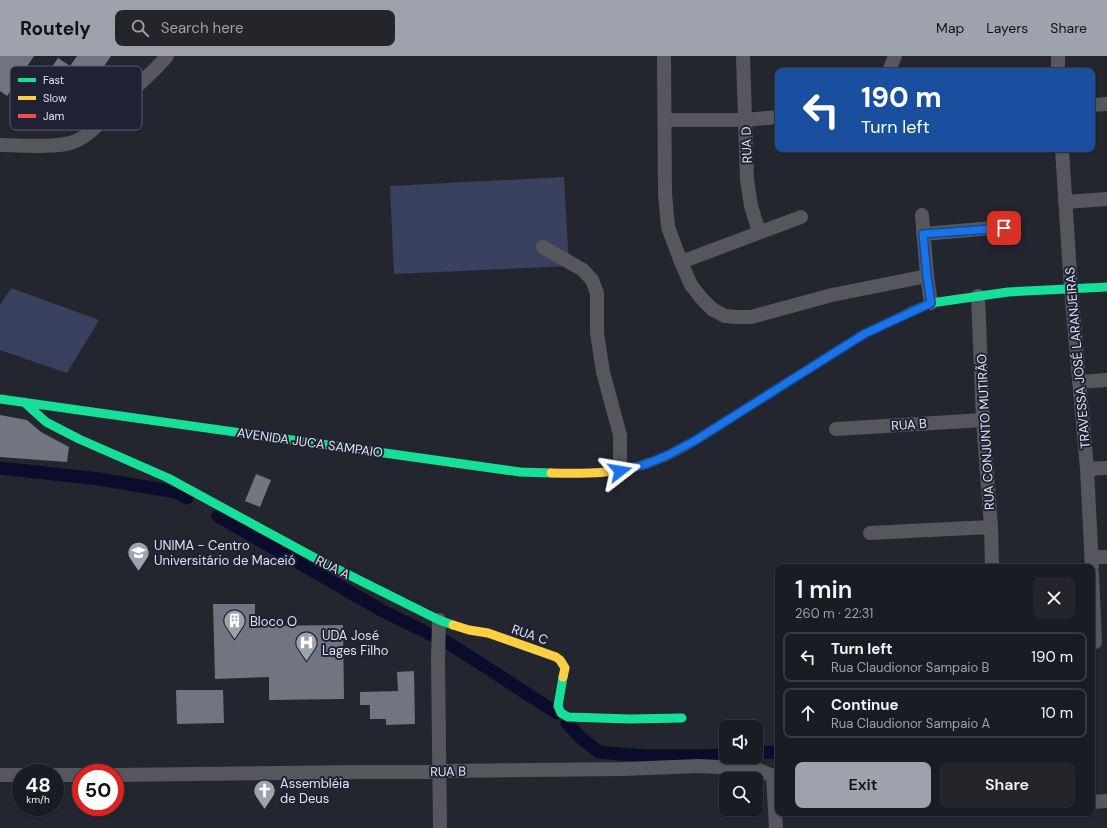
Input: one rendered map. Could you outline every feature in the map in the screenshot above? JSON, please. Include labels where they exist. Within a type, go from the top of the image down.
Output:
[{"type":"main road","name":"AVENIDA JUCA SAMPAIO","points":[[0,399],[520,472],[593,474],[620,471],[647,464],[672,453],[696,440],[864,334],[931,303],[1008,292],[1107,287]]},
{"type":"main road","name":"RUA A","points":[[24,402],[52,426],[168,478],[439,624]]},
{"type":"main road","name":"RUA C","points":[[439,624],[488,633],[556,657],[565,668],[558,706],[562,714],[573,717],[630,719],[682,718]]},
{"type":"street","points":[[142,82],[156,70],[167,56]]},
{"type":"street","points":[[664,56],[665,194],[668,227],[680,262],[691,285],[712,310],[725,316],[737,318],[751,317],[832,295],[927,276]]},
{"type":"street","name":"RUA D","points":[[743,56],[744,120],[748,186],[751,206],[759,232]]},
{"type":"street","points":[[890,68],[895,56]]},
{"type":"street","points":[[1058,56],[1058,68]]},
{"type":"street","points":[[1095,105],[1107,104]]},
{"type":"street","points":[[665,120],[744,120],[775,117]]},
{"type":"street","points":[[0,145],[64,145],[80,140],[93,130]]},
{"type":"street","name":"TRAVESSA JOSÉ LARANJEIRAS","points":[[1062,152],[1071,289],[1087,470],[1092,562]]},
{"type":"street","points":[[1065,202],[1107,198]]},
{"type":"street","points":[[922,215],[927,276],[931,303]]},
{"type":"street","points":[[680,262],[801,217]]},
{"type":"street","points":[[923,234],[1004,228]]},
{"type":"street","points":[[543,248],[584,270],[592,280],[597,293],[597,333],[603,372],[620,435],[620,471]]},
{"type":"street","name":"RUA CONJUNTO MUTIRÃO","points":[[978,296],[983,420],[992,564]]},
{"type":"street","points":[[1079,382],[1107,380]]},
{"type":"street","name":"RUA B","points":[[836,429],[983,420]]},
{"type":"street","points":[[1087,470],[1107,468]]},
{"type":"street","points":[[870,533],[990,527]]},
{"type":"street","points":[[1092,562],[1107,557]]},
{"type":"street","points":[[439,624],[440,828]]},
{"type":"street","name":"RUA B","points":[[124,775],[624,769],[699,766],[756,769],[775,778]]},
{"type":"street","points":[[0,775],[12,775]]},
{"type":"street","points":[[1095,802],[1107,801]]},
{"type":"street","points":[[776,816],[776,828]]},
{"type":"shaded area","points":[[564,177],[569,266],[394,274],[390,186]]},
{"type":"shaded area","points":[[11,288],[99,320],[67,373],[0,350],[0,305]]},
{"type":"building","points":[[0,56],[34,56],[27,66],[10,66],[10,92],[7,96],[0,91]]},
{"type":"building","points":[[77,56],[111,56],[104,66],[70,66]]},
{"type":"building","points":[[58,58],[70,66],[53,66]]},
{"type":"building","points":[[0,415],[27,420],[41,432],[69,447],[67,462],[0,457]]},
{"type":"building","points":[[256,474],[271,480],[260,507],[245,501]]},
{"type":"building","points":[[213,604],[255,604],[255,626],[343,625],[344,699],[269,700],[269,677],[215,679]]},
{"type":"building","points":[[414,671],[415,724],[386,725],[386,719],[370,719],[370,705],[360,705],[360,692],[398,691],[397,672]]},
{"type":"building","points":[[176,690],[223,690],[224,723],[177,724]]},
{"type":"waterway","points":[[0,468],[99,479],[176,492],[187,498]]},
{"type":"waterway","points":[[218,516],[381,610],[450,644],[557,713]]},
{"type":"waterway","points":[[567,723],[581,738],[599,752],[644,756],[719,755]]},
{"type":"waterway","points":[[763,753],[775,752]]},
{"type":"traffic: fast","points":[[910,312],[931,303],[1008,292],[1107,287]]},
{"type":"traffic: fast","points":[[0,399],[520,472],[551,473]]},
{"type":"traffic: fast","points":[[24,402],[46,422],[79,439],[168,478],[315,558],[439,620],[453,625]]},
{"type":"traffic: fast","points":[[563,677],[558,706],[561,713],[568,717],[630,719],[682,718]]},
{"type":"traffic: slow","points":[[551,473],[616,471],[641,465],[675,452],[734,416]]},
{"type":"traffic: slow","points":[[453,625],[469,630],[488,633],[556,657],[565,668],[563,677]]},
{"type":"traffic: jam","points":[[734,416],[864,334],[910,312]]},
{"type":"place","name":"UNIMA - Centro Universitário de Maceió","points":[[139,572]]},
{"type":"place","name":"Bloco O","points":[[235,640]]},
{"type":"place","name":"UDA José Lages Filho","points":[[306,662]]},
{"type":"place","name":"Assembléia de Deus","points":[[265,810]]},
{"type":"route","points":[[620,471],[647,464],[672,453],[696,440],[864,334],[931,303],[923,234],[1004,228]]}]
